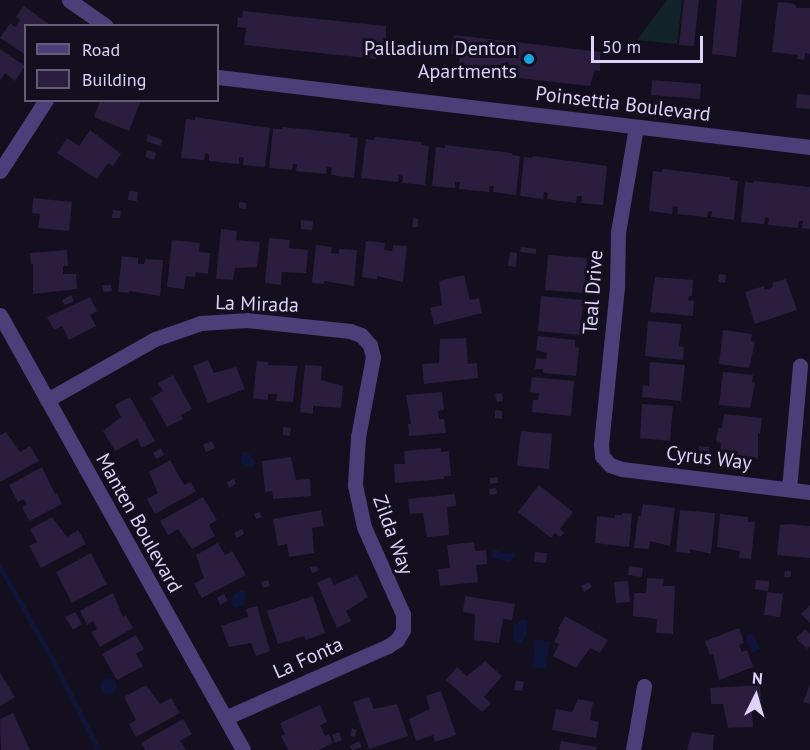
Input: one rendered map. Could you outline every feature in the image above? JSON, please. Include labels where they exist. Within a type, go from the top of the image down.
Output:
[{"type":"street","points":[[69,0],[101,24]]},
{"type":"street","name":"Poinsettia Boulevard","points":[[219,77],[810,147]]},
{"type":"street","points":[[0,171],[45,102]]},
{"type":"street","name":"Teal Drive","points":[[605,461],[601,444],[617,287],[618,232],[636,126]]},
{"type":"street","name":"Manten Boulevard","points":[[0,315],[243,750]]},
{"type":"street","name":"La Mirada","points":[[47,400],[155,339],[201,323],[247,320],[350,331],[361,335],[370,345]]},
{"type":"street","name":"Zilda Way","points":[[370,345],[373,357],[358,437],[355,485],[366,534],[403,614],[403,630]]},
{"type":"street","points":[[789,489],[800,365]]},
{"type":"street","name":"Cyrus Way","points":[[605,461],[622,469],[810,492]]},
{"type":"street","name":"La Fonta","points":[[225,718],[388,646],[397,640],[403,630]]},
{"type":"street","points":[[633,750],[644,686]]},
{"type":"shaded area","points":[[667,0],[682,0],[677,44],[637,40]]},
{"type":"water","points":[[246,451],[256,462],[253,468],[241,463],[241,453]]},
{"type":"water","points":[[495,550],[504,553],[515,552],[517,555],[509,562],[493,558],[491,554]]},
{"type":"water","points":[[241,590],[246,592],[244,605],[235,608],[231,605],[233,595]]},
{"type":"water","points":[[523,619],[528,622],[526,636],[521,643],[517,643],[514,641],[513,626]]},
{"type":"water","points":[[752,633],[760,649],[753,653],[746,642],[748,634]]},
{"type":"water","points":[[536,639],[550,642],[546,669],[532,667]]},
{"type":"water","points":[[109,678],[117,686],[109,694],[101,686]]},
{"type":"building","points":[[684,0],[699,0],[694,46],[679,45]]},
{"type":"building","points":[[717,0],[742,0],[736,57],[712,54]]},
{"type":"building","points":[[778,2],[796,5],[796,8],[810,8],[810,54],[805,53],[804,60],[797,59],[798,55],[772,52]]},
{"type":"building","points":[[24,6],[49,24],[24,24],[24,54],[0,38],[10,23],[15,27],[20,20],[16,17]]},
{"type":"building","name":"Palladium Denton Apartments","points":[[243,11],[386,26],[386,44],[381,44],[381,52],[377,51],[376,59],[244,45],[246,28],[237,27],[238,17],[242,18]]},
{"type":"building","name":"Palladium Denton Apartments","points":[[454,35],[600,52],[600,71],[595,70],[590,86],[458,71],[460,55],[449,54]]},
{"type":"building","points":[[0,49],[24,68],[15,81],[5,73],[0,81]]},
{"type":"building","points":[[652,80],[701,84],[700,99],[651,95]]},
{"type":"building","points":[[797,94],[810,95],[810,109],[796,108]]},
{"type":"building","points":[[100,102],[140,102],[129,131],[94,117]]},
{"type":"building","points":[[195,117],[270,128],[265,167],[243,165],[244,158],[239,157],[239,164],[209,161],[209,154],[205,153],[204,160],[181,158],[186,119],[195,120]]},
{"type":"building","points":[[282,127],[350,134],[349,137],[358,138],[354,178],[331,175],[332,168],[327,167],[326,174],[296,171],[297,164],[293,164],[292,170],[269,168],[273,129],[282,129]]},
{"type":"building","points":[[90,130],[121,154],[113,166],[108,163],[97,179],[57,153],[67,138],[79,146]]},
{"type":"building","points":[[148,135],[163,140],[160,146],[146,141]]},
{"type":"building","points":[[375,137],[421,142],[421,145],[429,146],[425,185],[402,183],[403,176],[399,175],[398,182],[361,178],[366,139],[374,140]]},
{"type":"building","points":[[445,145],[512,153],[512,155],[520,156],[516,195],[493,192],[494,186],[490,186],[489,192],[459,189],[460,182],[455,182],[455,188],[432,186],[436,147],[445,148]]},
{"type":"building","points":[[147,150],[156,153],[154,160],[145,157]]},
{"type":"building","points":[[533,156],[607,166],[603,205],[581,203],[582,196],[577,196],[576,203],[547,199],[548,193],[544,192],[543,199],[520,196],[524,157],[532,158]]},
{"type":"building","points":[[662,169],[730,177],[730,180],[738,181],[734,220],[711,217],[712,211],[708,211],[707,217],[677,214],[678,207],[673,206],[672,214],[649,211],[653,171],[662,172]]},
{"type":"building","points":[[754,181],[810,187],[810,229],[802,228],[803,221],[799,221],[798,228],[768,225],[769,218],[765,217],[764,224],[741,222],[745,182],[753,183]]},
{"type":"building","points":[[129,191],[138,192],[137,201],[128,200]]},
{"type":"building","points":[[33,198],[72,202],[69,231],[38,228],[40,214],[32,213]]},
{"type":"building","points":[[239,202],[246,203],[246,209],[239,208]]},
{"type":"building","points":[[113,210],[121,211],[120,218],[112,218]]},
{"type":"building","points":[[413,218],[418,219],[418,227],[412,227]]},
{"type":"building","points":[[301,220],[313,221],[312,230],[301,229]]},
{"type":"building","points":[[221,229],[237,231],[236,240],[260,242],[257,267],[235,268],[233,280],[216,279]]},
{"type":"building","points":[[269,238],[290,240],[289,248],[308,250],[306,273],[282,272],[281,285],[265,283]]},
{"type":"building","points":[[172,240],[200,243],[199,252],[210,253],[208,274],[196,272],[195,277],[186,276],[184,289],[167,287]]},
{"type":"building","points":[[366,241],[385,243],[384,250],[392,251],[393,245],[407,246],[403,282],[377,276],[377,279],[362,277]]},
{"type":"building","points":[[316,245],[332,247],[331,253],[339,254],[339,249],[357,250],[354,286],[324,281],[324,284],[312,283]]},
{"type":"building","points":[[521,247],[536,249],[536,254],[520,252]]},
{"type":"building","points":[[67,250],[68,266],[63,266],[63,274],[76,274],[77,289],[33,294],[33,264],[31,264],[30,253]]},
{"type":"building","points":[[510,252],[517,253],[516,267],[508,266]]},
{"type":"building","points":[[548,255],[587,258],[584,293],[545,290]]},
{"type":"building","points":[[122,256],[138,258],[138,264],[144,264],[145,259],[163,260],[160,296],[129,291],[129,293],[118,292]]},
{"type":"building","points":[[719,274],[726,275],[725,283],[718,282]]},
{"type":"building","points":[[464,275],[470,300],[479,298],[482,313],[434,325],[430,308],[442,305],[439,281]]},
{"type":"building","points":[[655,277],[693,280],[692,296],[689,296],[688,300],[694,301],[693,316],[650,312]]},
{"type":"building","points":[[786,279],[797,310],[755,324],[745,292],[764,286],[765,290],[773,287],[772,283]]},
{"type":"building","points":[[102,285],[111,285],[112,291],[103,292]]},
{"type":"building","points":[[71,295],[74,301],[65,305],[62,300]]},
{"type":"building","points":[[541,296],[583,300],[580,335],[538,331]]},
{"type":"building","points":[[90,297],[97,311],[90,315],[96,326],[69,340],[62,326],[54,330],[47,317]]},
{"type":"building","points":[[648,321],[681,324],[679,346],[684,347],[683,360],[645,356]]},
{"type":"building","points":[[723,330],[752,334],[751,341],[755,342],[749,368],[719,364]]},
{"type":"building","points":[[538,336],[575,340],[575,347],[579,348],[576,376],[543,373],[543,369],[535,369],[536,358],[546,359],[547,353],[536,350]]},
{"type":"building","points":[[466,338],[468,364],[477,363],[478,378],[424,384],[422,364],[439,363],[440,339]]},
{"type":"building","points":[[208,360],[214,373],[236,367],[245,389],[208,403],[193,366]]},
{"type":"building","points":[[257,361],[268,362],[268,365],[297,366],[293,402],[276,401],[277,394],[268,394],[268,400],[253,398]]},
{"type":"building","points":[[650,362],[685,365],[681,401],[642,397],[643,385],[649,386]]},
{"type":"building","points":[[305,365],[322,366],[321,380],[343,386],[341,408],[313,406],[313,414],[300,412]]},
{"type":"building","points":[[723,372],[753,375],[752,382],[755,383],[750,408],[719,405]]},
{"type":"building","points":[[173,375],[192,409],[181,415],[183,419],[167,427],[151,398],[163,391],[158,383]]},
{"type":"building","points":[[532,377],[574,381],[571,416],[532,412],[533,400],[538,400],[539,393],[530,392]]},
{"type":"building","points":[[442,392],[444,410],[438,411],[439,419],[444,419],[446,433],[409,436],[408,424],[411,424],[406,395]]},
{"type":"building","points":[[502,393],[503,401],[497,402],[495,394]]},
{"type":"building","points":[[130,397],[155,441],[142,448],[137,439],[115,451],[103,431],[121,417],[115,405]]},
{"type":"building","points":[[642,404],[673,406],[670,441],[640,438]]},
{"type":"building","points":[[495,410],[502,411],[502,419],[495,418]]},
{"type":"building","points":[[724,414],[762,418],[760,434],[758,433],[758,459],[720,455],[721,443],[716,442],[718,428],[722,428]]},
{"type":"building","points":[[283,427],[291,428],[290,436],[283,435]]},
{"type":"building","points":[[521,431],[552,434],[549,469],[517,466]]},
{"type":"building","points":[[6,432],[20,452],[30,446],[39,461],[0,482],[0,435]]},
{"type":"building","points":[[212,441],[215,448],[206,452],[203,445]]},
{"type":"building","points":[[699,446],[709,447],[709,454],[699,453]]},
{"type":"building","points":[[161,448],[164,455],[156,459],[153,453]]},
{"type":"building","points":[[441,448],[441,452],[449,451],[451,476],[444,476],[444,479],[395,483],[394,464],[405,464],[404,451]]},
{"type":"building","points":[[291,457],[296,480],[310,479],[311,496],[273,499],[272,491],[265,492],[262,461]]},
{"type":"building","points":[[170,460],[184,485],[191,482],[196,491],[155,514],[147,499],[158,493],[149,472]]},
{"type":"building","points":[[42,467],[62,504],[29,521],[22,507],[27,505],[24,499],[18,502],[9,485]]},
{"type":"building","points":[[498,477],[498,483],[490,484],[490,478]]},
{"type":"building","points":[[234,479],[236,484],[229,488],[227,482]]},
{"type":"building","points":[[539,485],[573,512],[560,529],[564,533],[560,537],[555,533],[551,538],[518,512]]},
{"type":"building","points":[[496,488],[497,494],[490,495],[489,489]]},
{"type":"building","points":[[455,494],[456,506],[447,507],[449,535],[427,537],[423,513],[410,514],[408,499]]},
{"type":"building","points":[[203,497],[217,520],[209,525],[215,536],[192,549],[178,529],[168,535],[160,521]]},
{"type":"building","points":[[643,504],[675,508],[670,546],[650,541],[649,549],[634,548],[638,516],[641,516]]},
{"type":"building","points":[[321,510],[324,526],[312,528],[314,553],[289,557],[287,544],[278,546],[273,519]]},
{"type":"building","points":[[680,510],[715,513],[711,554],[690,549],[690,553],[676,552]]},
{"type":"building","points":[[259,512],[262,517],[256,519],[254,514]]},
{"type":"building","points":[[622,513],[632,514],[629,547],[595,543],[597,516],[615,518],[615,515],[622,515]]},
{"type":"building","points":[[720,514],[748,517],[748,522],[755,522],[751,559],[739,558],[740,551],[717,547]]},
{"type":"building","points":[[52,517],[67,537],[78,530],[86,544],[41,568],[29,546],[37,542],[30,529]]},
{"type":"building","points":[[780,525],[810,526],[810,558],[777,555]]},
{"type":"building","points":[[242,529],[244,534],[237,538],[234,533]]},
{"type":"building","points":[[474,542],[475,551],[486,550],[487,564],[476,565],[478,582],[440,586],[438,569],[450,568],[447,545]]},
{"type":"building","points":[[218,543],[225,555],[232,551],[246,575],[202,598],[194,584],[204,578],[196,555]]},
{"type":"building","points":[[535,552],[547,553],[546,563],[534,562]]},
{"type":"building","points":[[91,553],[107,584],[72,603],[56,572]]},
{"type":"building","points":[[317,566],[318,571],[312,573],[310,567]]},
{"type":"building","points":[[629,566],[643,568],[642,577],[628,575]]},
{"type":"building","points":[[785,571],[791,571],[791,577],[784,577]]},
{"type":"building","points":[[357,575],[368,597],[346,611],[351,621],[337,628],[317,583],[330,577],[334,585]]},
{"type":"building","points":[[647,578],[664,579],[663,586],[675,586],[673,634],[656,633],[657,619],[633,616],[634,593],[646,593]]},
{"type":"building","points":[[268,580],[270,586],[263,588],[261,582]]},
{"type":"building","points":[[756,580],[769,581],[768,591],[755,589]]},
{"type":"building","points":[[628,581],[630,602],[616,603],[614,582]]},
{"type":"building","points":[[589,582],[592,587],[584,592],[581,586]]},
{"type":"building","points":[[767,592],[783,594],[780,617],[764,615]]},
{"type":"building","points":[[113,593],[123,617],[126,615],[133,628],[100,647],[91,632],[97,629],[93,621],[87,625],[80,611]]},
{"type":"building","points":[[224,594],[228,601],[220,605],[217,598]]},
{"type":"building","points":[[313,596],[325,633],[306,640],[304,636],[278,644],[267,611]]},
{"type":"building","points":[[465,596],[515,604],[512,620],[503,619],[499,643],[474,640],[475,614],[463,612]]},
{"type":"building","points":[[810,605],[810,623],[801,614]]},
{"type":"building","points":[[257,606],[270,651],[256,656],[251,643],[229,647],[221,626],[248,617],[246,609]]},
{"type":"building","points":[[75,612],[82,624],[73,630],[65,617]]},
{"type":"building","points":[[565,616],[608,640],[600,653],[590,648],[576,668],[553,656],[559,644],[554,642]]},
{"type":"building","points":[[739,628],[744,643],[739,645],[742,652],[747,650],[753,667],[719,680],[713,654],[710,655],[705,641]]},
{"type":"building","points":[[805,629],[810,634],[810,646],[807,649],[796,638]]},
{"type":"building","points":[[136,635],[144,649],[136,654],[143,666],[117,680],[102,654]]},
{"type":"building","points":[[485,661],[502,676],[484,697],[491,703],[482,712],[446,680],[457,667],[467,676]]},
{"type":"building","points":[[0,673],[15,697],[0,706]]},
{"type":"building","points":[[516,680],[524,682],[522,691],[514,690]]},
{"type":"building","points":[[810,684],[810,704],[803,702]]},
{"type":"building","points":[[146,685],[160,704],[171,698],[180,713],[136,737],[129,724],[136,720],[124,697]]},
{"type":"building","points":[[760,685],[761,701],[751,702],[753,727],[728,728],[723,704],[711,704],[710,688]]},
{"type":"building","points":[[441,691],[456,735],[435,742],[433,735],[416,741],[409,719],[430,709],[426,696]]},
{"type":"building","points":[[369,697],[374,709],[397,704],[408,736],[369,749],[353,702]]},
{"type":"building","points":[[578,699],[593,702],[590,720],[599,722],[596,738],[552,730],[556,709],[572,712]]},
{"type":"building","points":[[320,705],[327,722],[320,725],[325,736],[329,734],[333,743],[318,750],[288,750],[281,736],[285,734],[280,723]]},
{"type":"building","points":[[13,713],[30,750],[1,750],[0,719]]},
{"type":"building","points":[[183,719],[192,734],[180,741],[186,750],[145,750],[141,743]]},
{"type":"building","points":[[352,728],[357,730],[355,737],[350,736]]},
{"type":"building","points":[[339,732],[342,740],[335,743],[332,735]]},
{"type":"building","points":[[692,732],[714,735],[713,750],[687,750]]},
{"type":"building","points":[[359,741],[362,747],[352,750],[350,746]]},
{"type":"building","points":[[561,741],[597,747],[596,750],[559,750]]},
{"type":"waterway","points":[[0,566],[51,656],[99,750]]},
{"type":"place","name":"Palladium Denton Apartments","points":[[529,59]]}]
